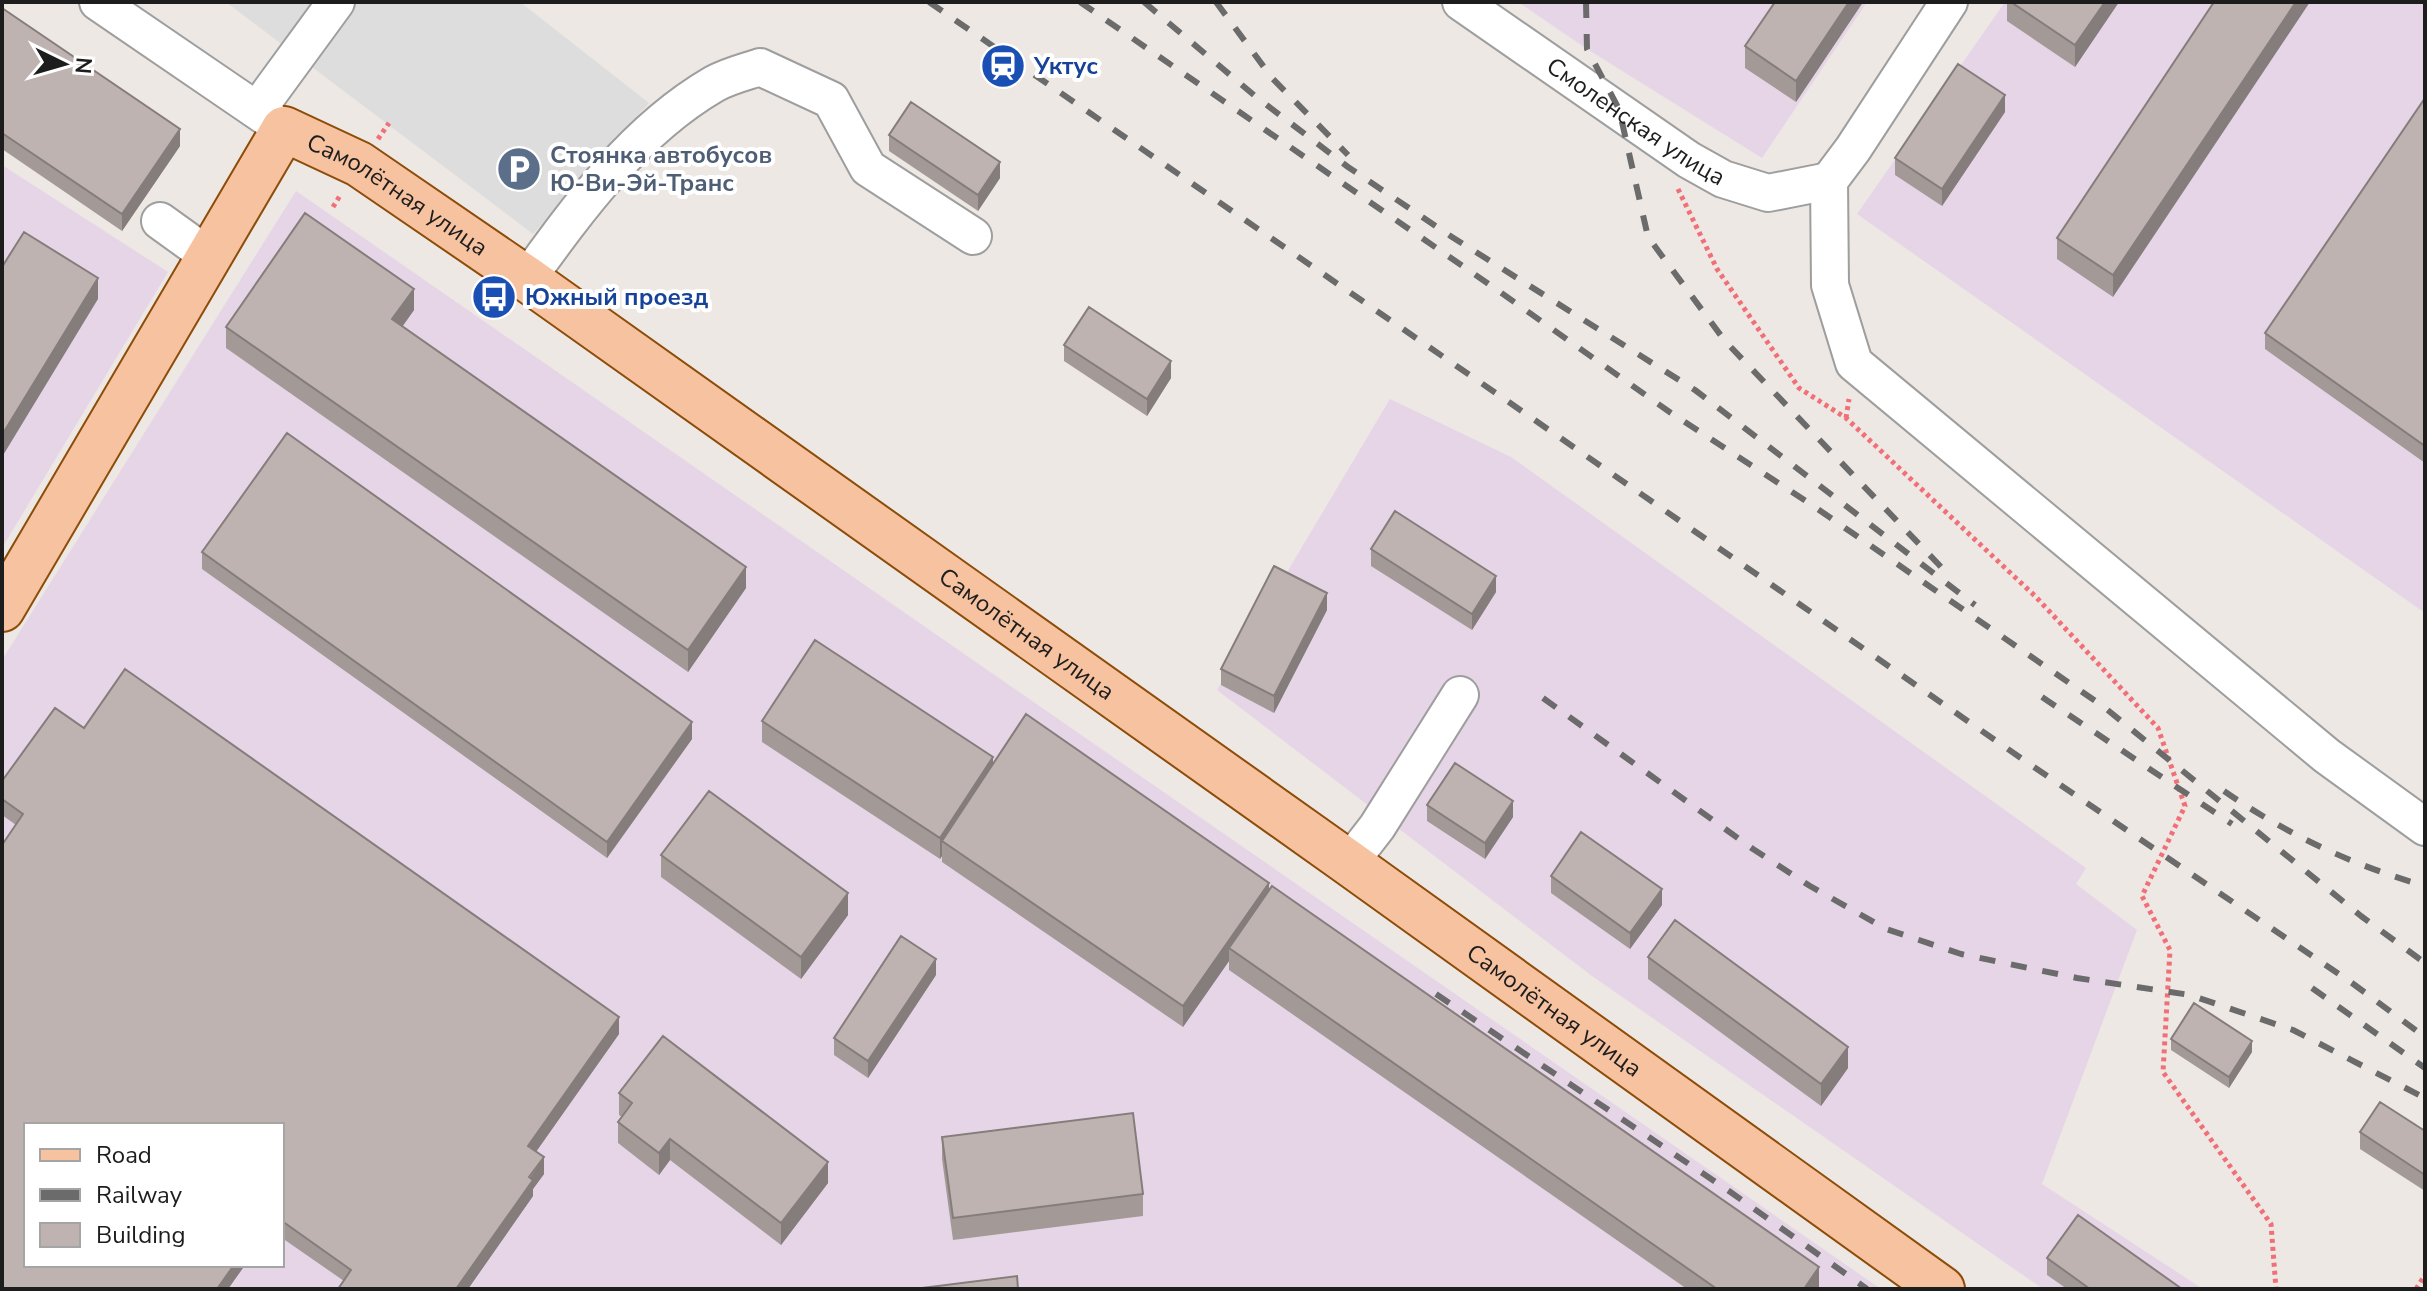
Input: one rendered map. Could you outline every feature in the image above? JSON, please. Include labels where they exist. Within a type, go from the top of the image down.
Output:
[{"type":"main road","points":[[2,609],[210,257],[270,120]]},
{"type":"main road","name":"Самолётная улица","points":[[270,120],[359,164],[527,279],[1942,1289]]},
{"type":"street","name":"Самолётная улица","points":[[98,2],[270,120]]},
{"type":"street","points":[[270,120],[336,2]]},
{"type":"street","name":"Смоленская улица","points":[[1461,2],[1689,160],[1723,179],[1768,193],[1829,181]]},
{"type":"street","points":[[1949,2],[1829,181],[1830,285],[1854,363],[2327,756],[2425,827]]},
{"type":"street","points":[[527,279],[579,210],[638,142],[674,111],[716,83],[760,67],[831,100],[868,168],[973,236]]},
{"type":"street","points":[[160,221],[210,257]]},
{"type":"street","points":[[1349,863],[1377,827],[1460,695]]},
{"type":"path","points":[[1676,186],[1717,269],[1799,388],[1846,418],[2036,597],[2158,728],[2185,806],[2142,896],[2170,950],[2163,1072],[2271,1224],[2276,1289]]},
{"type":"path","points":[[2416,1289],[2425,1275]]},
{"type":"shaded area","name":"Стоянка автобусов Ю-Ви-Эй-Транс","points":[[226,2],[520,2],[649,103],[533,234]]},
{"type":"shaded area","points":[[1518,2],[1867,2],[1762,158],[1587,49]]},
{"type":"shaded area","points":[[2005,2],[2425,2],[2425,613],[1857,214]]},
{"type":"shaded area","points":[[2,165],[168,272],[2,548]]},
{"type":"shaded area","points":[[296,191],[1881,1289],[2,1289],[2,660]]},
{"type":"shaded area","points":[[1390,399],[1511,457],[2086,868],[2076,884],[2137,930],[2042,1184],[2203,1289],[2043,1289],[1592,976],[1217,690]]},
{"type":"building","points":[[1775,2],[1849,2],[1796,81],[1745,46]]},
{"type":"building","points":[[2011,2],[2105,2],[2075,45]]},
{"type":"building","points":[[2214,2],[2296,2],[2113,275],[2057,238]]},
{"type":"building","points":[[2,8],[180,129],[122,214],[2,133]]},
{"type":"building","points":[[1958,64],[2005,95],[1942,189],[1895,158]]},
{"type":"building","points":[[2425,98],[2425,446],[2265,333]]},
{"type":"building","points":[[911,102],[1000,162],[978,195],[889,135]]},
{"type":"building","points":[[305,213],[414,289],[392,319],[746,567],[688,650],[226,327]]},
{"type":"building","points":[[24,232],[98,278],[2,435],[2,267]]},
{"type":"building","points":[[1089,307],[1171,361],[1147,399],[1064,345]]},
{"type":"building","points":[[287,433],[692,722],[607,842],[202,552]]},
{"type":"building","points":[[1395,511],[1496,576],[1472,614],[1371,549]]},
{"type":"building","points":[[1274,566],[1327,593],[1274,696],[1221,669]]},
{"type":"building","points":[[815,640],[993,757],[940,838],[762,721]]},
{"type":"building","points":[[125,669],[619,1017],[528,1146],[544,1157],[529,1177],[533,1180],[456,1289],[338,1289],[351,1270],[284,1222],[284,1123],[24,1123],[24,1267],[233,1267],[217,1289],[2,1289],[2,845],[23,814],[2,799],[2,781],[55,708],[84,728]]},
{"type":"building","points":[[1026,714],[1269,883],[1183,1006],[942,841]]},
{"type":"building","points":[[1455,763],[1513,801],[1485,843],[1427,805]]},
{"type":"building","points":[[709,791],[848,893],[801,957],[661,855]]},
{"type":"building","points":[[1581,832],[1662,889],[1630,933],[1551,876]]},
{"type":"building","points":[[1272,886],[1819,1267],[1804,1289],[1717,1289],[1229,948]]},
{"type":"building","points":[[1675,920],[1848,1047],[1821,1084],[1648,957]]},
{"type":"building","points":[[901,936],[936,959],[868,1061],[834,1038]]},
{"type":"building","points":[[2194,1003],[2252,1041],[2229,1077],[2171,1039]]},
{"type":"building","points":[[663,1036],[828,1162],[781,1223],[670,1139],[659,1153],[618,1122],[632,1103],[619,1093]]},
{"type":"building","points":[[2380,1102],[2425,1131],[2425,1175],[2360,1132]]},
{"type":"building","points":[[1133,1113],[1143,1194],[953,1218],[942,1137]]},
{"type":"building","points":[[2078,1215],[2182,1289],[2090,1289],[2047,1258]]},
{"type":"building","points":[[1017,1276],[1018,1289],[914,1289]]},
{"type":"railway","points":[[929,2],[2028,763],[2352,983],[2425,1037]]},
{"type":"railway","points":[[1080,2],[1671,413],[1809,503],[2104,707],[2361,916],[2425,963]]},
{"type":"railway","points":[[1144,2],[1255,96],[1348,167],[1452,237],[1695,390],[1975,605]]},
{"type":"railway","points":[[1216,2],[1272,78],[1348,155]]},
{"type":"railway","points":[[1586,2],[1587,49],[1619,109],[1648,237],[1725,341],[1943,569]]},
{"type":"railway","points":[[2042,697],[2232,824]]},
{"type":"railway","points":[[1543,698],[1753,849],[1886,929],[1961,954],[2077,978],[2190,995],[2293,1030],[2425,1098]]},
{"type":"railway","points":[[2224,791],[2320,847],[2425,886]]},
{"type":"railway","points":[[2312,988],[2425,1068]]},
{"type":"railway","points":[[1436,994],[1729,1191],[1867,1289]]},
{"type":"place","name":"Уктус","points":[[1003,66]]},
{"type":"place","name":"Стоянка автобусов Ю-Ви-Эй-Транс","points":[[519,169]]},
{"type":"place","name":"Южный проезд","points":[[494,297]]}]
